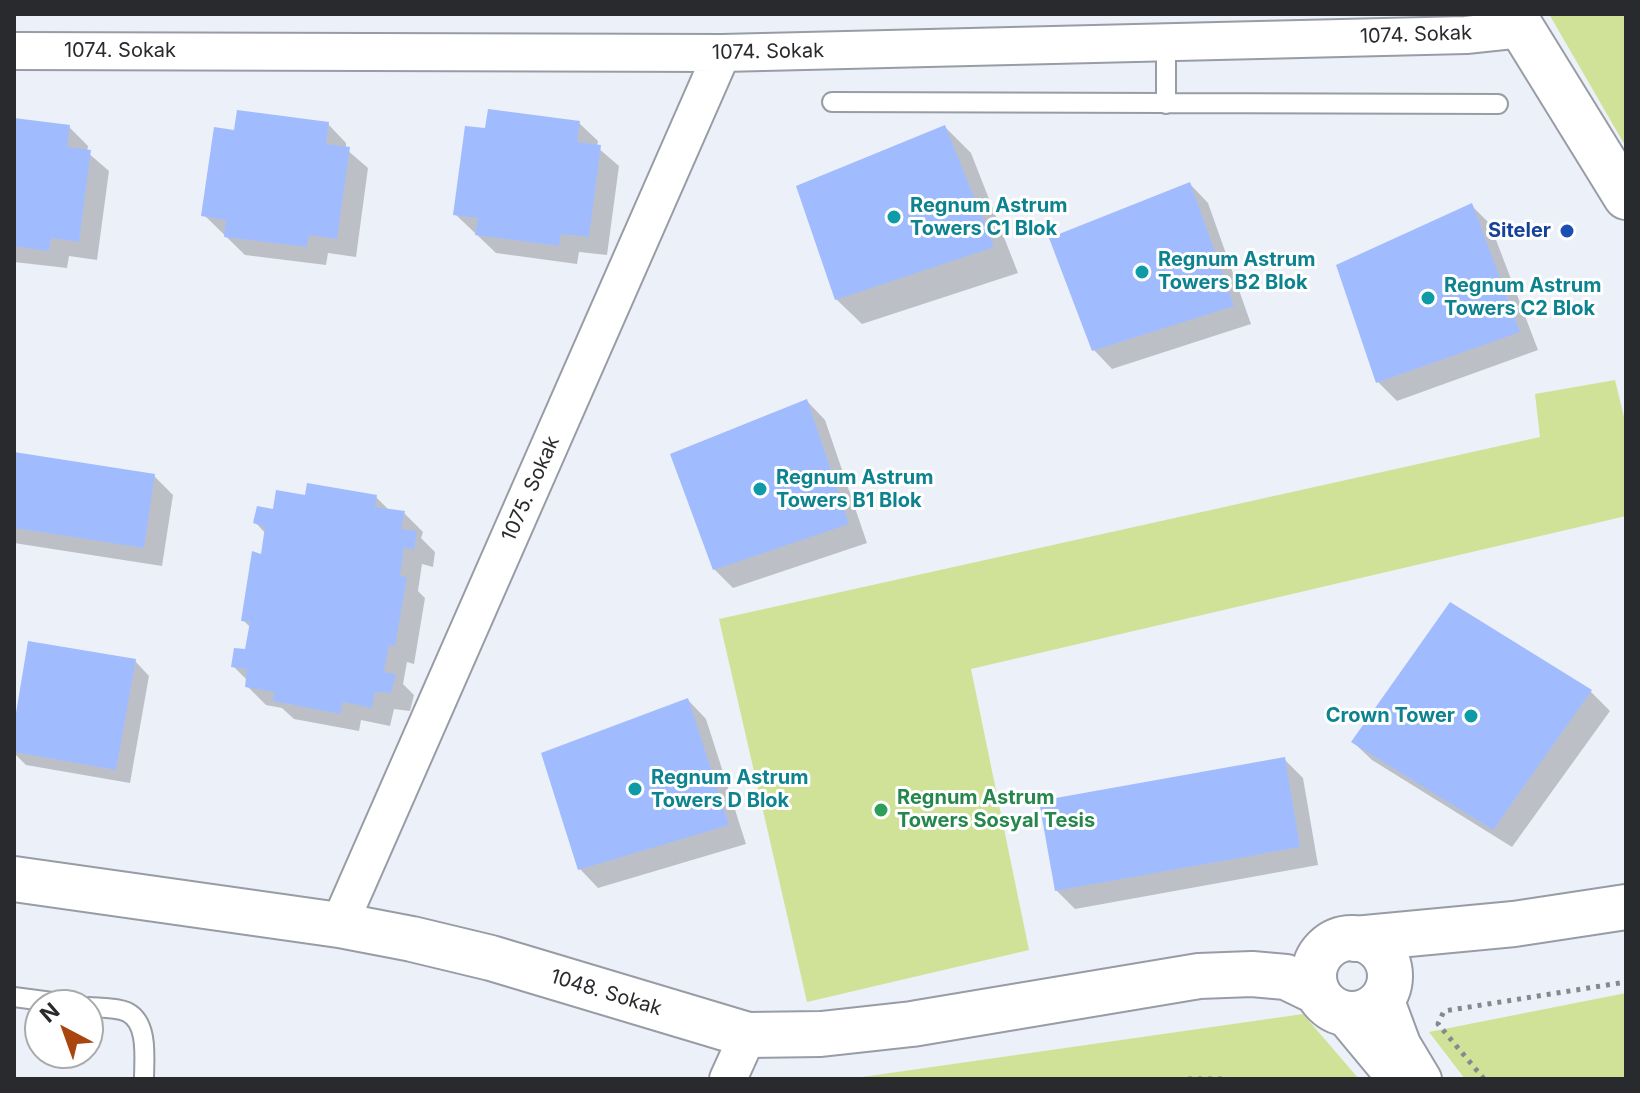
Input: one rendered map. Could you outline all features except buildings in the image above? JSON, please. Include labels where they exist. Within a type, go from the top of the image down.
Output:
[{"type":"main road","points":[[1518,21],[1626,197]]},
{"type":"main road","name":"1048. Sokak","points":[[14,879],[339,925],[491,958],[748,1035],[821,1034],[912,1024],[1199,976]]},
{"type":"main road","points":[[1199,976],[1264,954],[1347,940],[1514,924],[1626,907]]},
{"type":"main road","points":[[1199,976],[1252,974],[1286,977],[1329,1003],[1358,1015],[1373,1009],[1411,961],[1439,946],[1514,924]]},
{"type":"main road","points":[[1329,1003],[1314,974],[1318,957],[1331,944],[1347,940],[1365,939],[1380,948],[1389,964],[1388,990]]},
{"type":"street","name":"1074. Sokak","points":[[14,51],[722,53],[1466,35],[1518,21]]},
{"type":"street","name":"1075. Sokak","points":[[339,925],[722,53]]},
{"type":"street","points":[[1388,990],[1402,1044],[1423,1079]]},
{"type":"street","points":[[1329,1003],[1396,1079]]},
{"type":"street","points":[[728,1079],[748,1035]]},
{"type":"lane","points":[[1166,42],[1166,104]]},
{"type":"lane","points":[[832,102],[1498,104]]},
{"type":"lane","points":[[104,1009],[125,1011],[139,1026],[144,1048],[144,1079]]},
{"type":"path","points":[[1484,1079],[1438,1024],[1444,1011],[1626,982]]},
{"type":"path","points":[[1188,1079],[1225,1079]]},
{"type":"green space","points":[[1549,14],[1626,14],[1626,147]]},
{"type":"green space","name":"Regnum Astrum Towers Sosyal Tesis","points":[[1615,380],[1626,425],[1626,516],[971,669],[1029,950],[807,1002],[719,619],[1540,437],[1535,394]]},
{"type":"green space","points":[[1626,993],[1626,1079],[1465,1079],[1429,1032]]},
{"type":"green space","points":[[1303,1014],[1359,1079],[848,1079]]},
{"type":"place","name":"Regnum Astrum Towers C1 Blok","points":[[894,217]]},
{"type":"place","name":"Siteler","points":[[1567,231]]},
{"type":"place","name":"Regnum Astrum Towers B2 Blok","points":[[1142,272]]},
{"type":"place","name":"Regnum Astrum Towers C2 Blok","points":[[1428,298]]},
{"type":"place","name":"Regnum Astrum Towers B1 Blok","points":[[760,489]]},
{"type":"place","name":"Crown Tower","points":[[1471,716]]},
{"type":"place","name":"Regnum Astrum Towers D Blok","points":[[635,789]]},
{"type":"place","name":"Regnum Astrum Towers Sosyal Tesis","points":[[881,810]]}]
